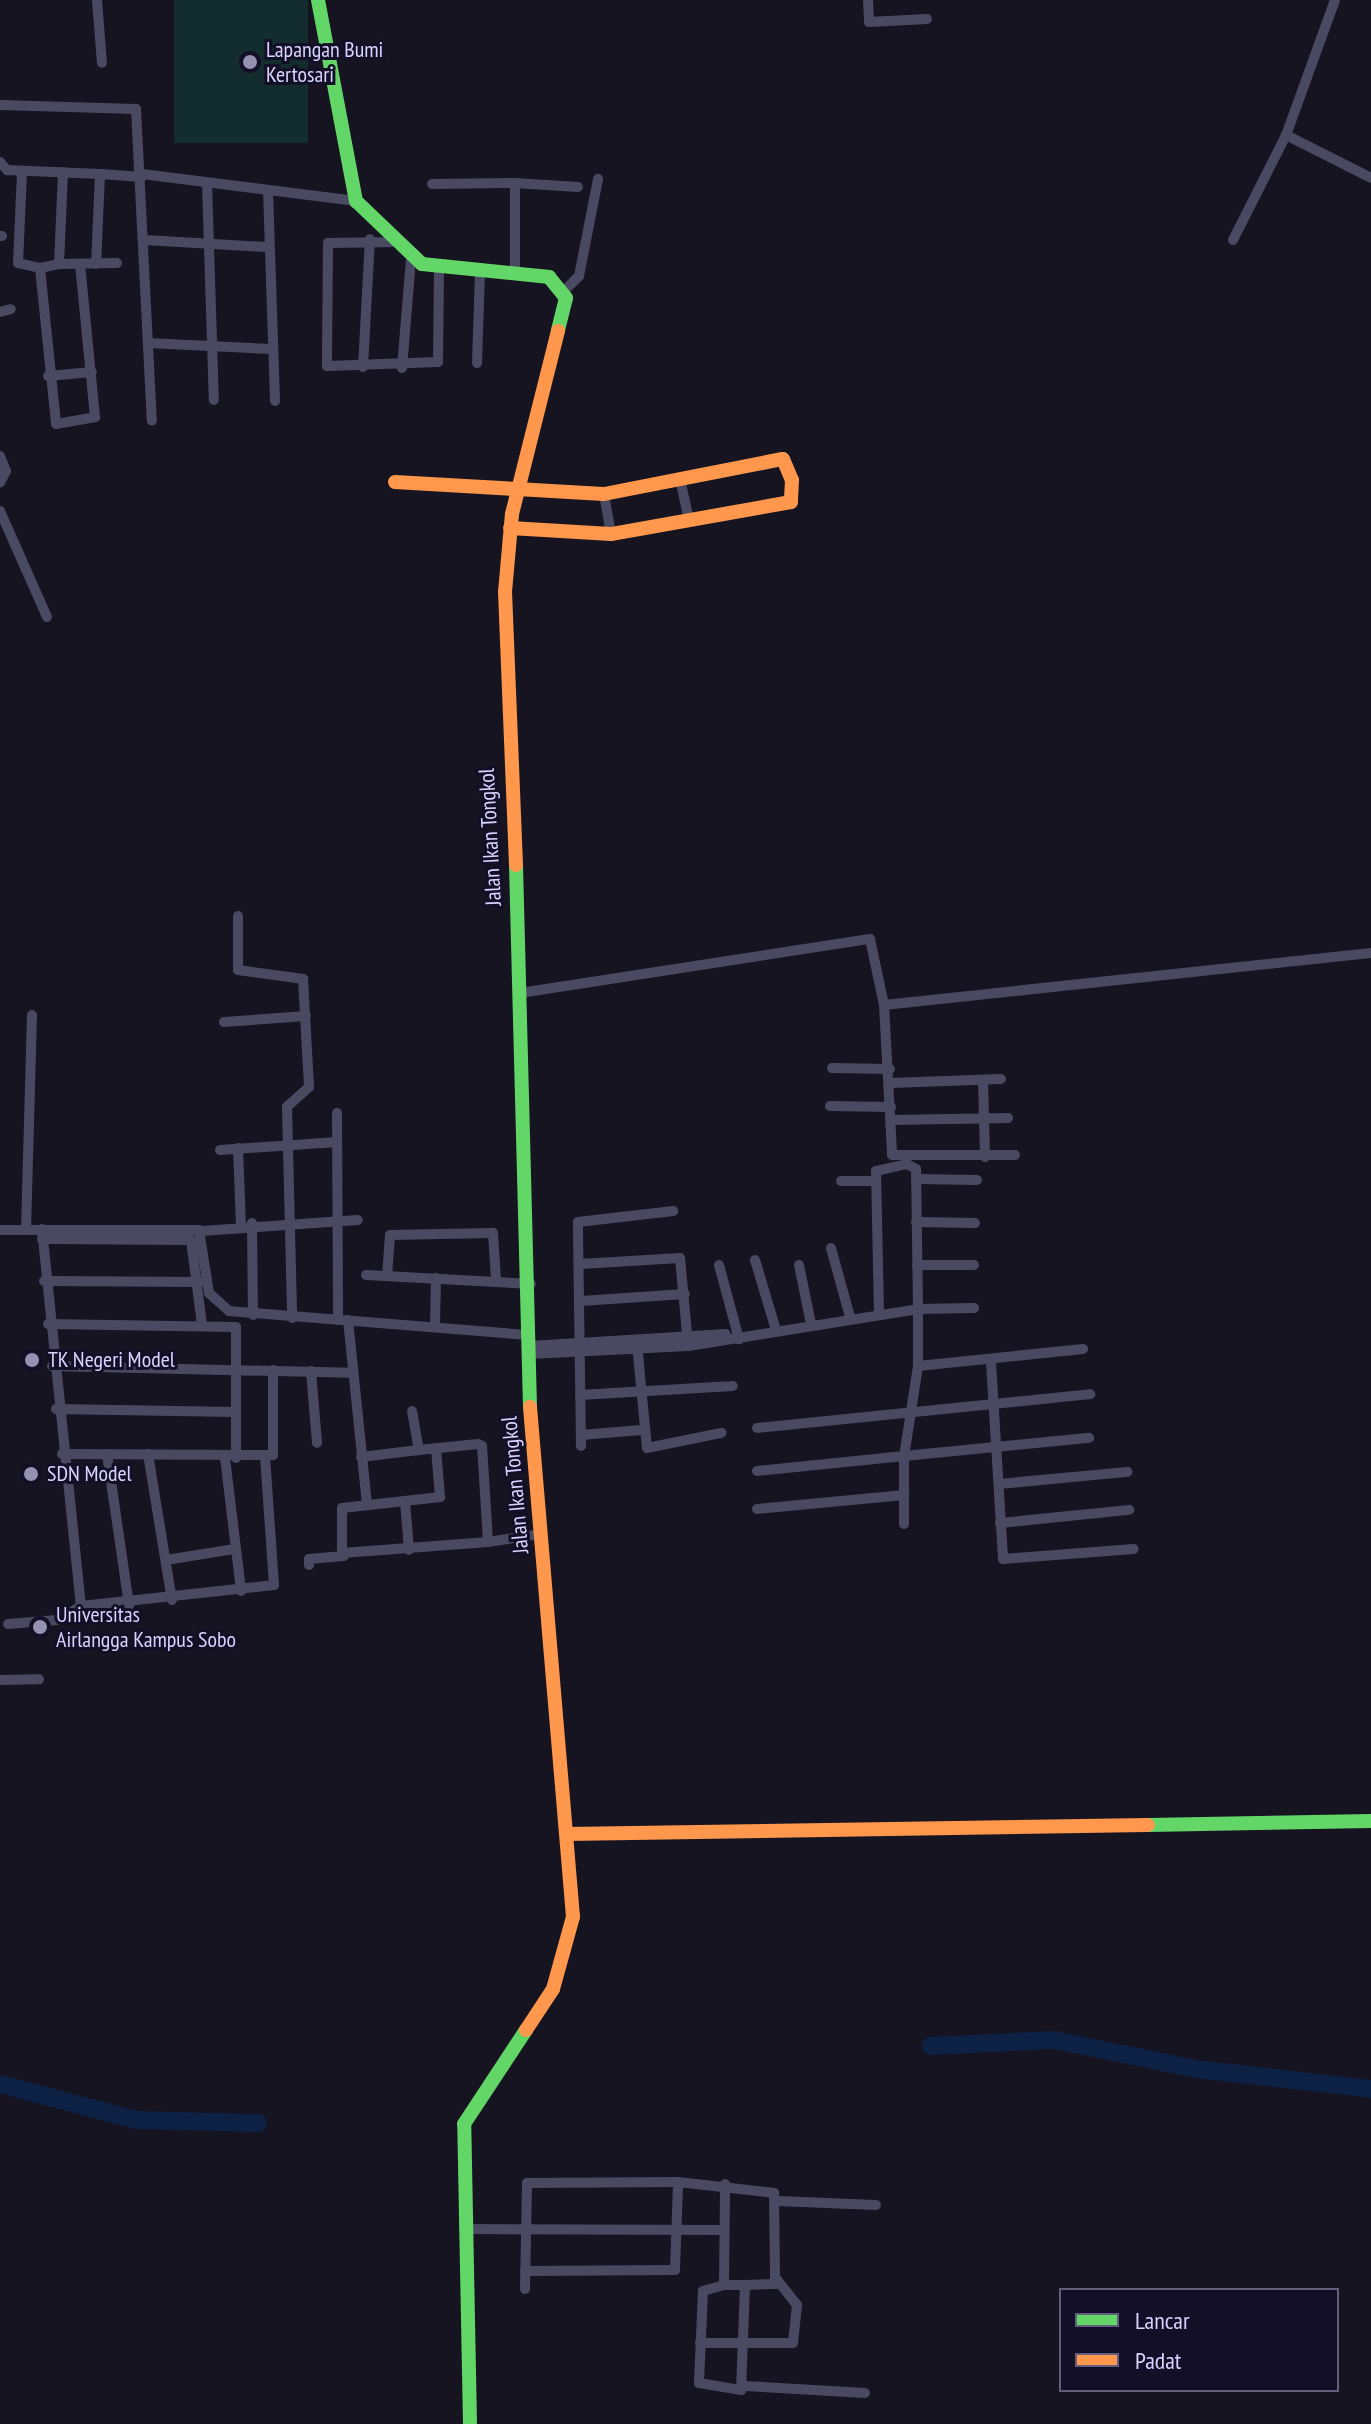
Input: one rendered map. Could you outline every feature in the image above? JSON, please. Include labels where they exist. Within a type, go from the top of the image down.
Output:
[{"type":"street","points":[[97,0],[102,63]]},
{"type":"street","points":[[318,0],[356,201],[411,258],[439,270],[549,277],[565,290],[579,276],[598,179]]},
{"type":"street","points":[[868,0],[869,22],[927,19]]},
{"type":"street","points":[[1233,240],[1286,135],[1335,0]]},
{"type":"street","points":[[0,105],[133,106],[142,175],[152,421]]},
{"type":"street","points":[[1286,135],[1371,178]]},
{"type":"street","points":[[0,162],[22,172],[142,175],[356,201]]},
{"type":"street","points":[[22,172],[18,263],[40,268],[59,264],[117,263]]},
{"type":"street","points":[[59,264],[63,172]]},
{"type":"street","points":[[96,264],[100,174]]},
{"type":"street","points":[[207,183],[214,400]]},
{"type":"street","points":[[515,183],[515,273]]},
{"type":"street","points":[[432,184],[515,183],[578,187]]},
{"type":"street","points":[[268,190],[275,401]]},
{"type":"street","points":[[395,242],[370,239],[328,243],[323,358],[327,366],[402,368],[438,362],[439,270]]},
{"type":"street","points":[[363,367],[370,239]]},
{"type":"street","points":[[145,240],[268,247]]},
{"type":"street","points":[[402,368],[411,258]]},
{"type":"street","points":[[40,268],[48,376],[56,424],[95,417],[80,264]]},
{"type":"street","points":[[477,363],[480,273]]},
{"type":"street","name":"Jalan Ikan Tongkol","points":[[464,2229],[464,2124],[559,1978],[569,1949],[567,1834],[540,1534],[530,1345],[531,1284],[506,678],[510,528],[565,290]]},
{"type":"street","points":[[148,343],[272,349]]},
{"type":"street","points":[[48,376],[92,372]]},
{"type":"street","points":[[0,456],[6,471],[0,483]]},
{"type":"street","points":[[395,482],[519,486],[604,494],[783,459],[790,467],[791,502],[611,534],[510,528]]},
{"type":"street","points":[[680,479],[689,520]]},
{"type":"street","points":[[604,494],[611,534]]},
{"type":"street","points":[[0,511],[47,617]]},
{"type":"street","points":[[238,916],[238,970],[300,975],[306,1016],[309,1087],[288,1098],[293,1223],[292,1318]]},
{"type":"street","points":[[520,993],[870,939],[884,1005],[894,1157],[1015,1155]]},
{"type":"street","points":[[884,1005],[1371,953]]},
{"type":"street","points":[[26,1230],[32,1015]]},
{"type":"street","points":[[224,1022],[306,1016]]},
{"type":"street","points":[[832,1068],[890,1069]]},
{"type":"street","points":[[891,1083],[1001,1079]]},
{"type":"street","points":[[983,1080],[985,1157]]},
{"type":"street","points":[[830,1106],[891,1107]]},
{"type":"street","points":[[337,1113],[337,1221],[343,1320],[367,1505]]},
{"type":"street","points":[[891,1120],[1008,1118]]},
{"type":"street","points":[[220,1150],[337,1142]]},
{"type":"street","points":[[238,1148],[253,1315]]},
{"type":"street","points":[[879,1312],[878,1167],[892,1163],[913,1165],[916,1179],[918,1366],[907,1411],[904,1524]]},
{"type":"street","points":[[916,1179],[977,1180]]},
{"type":"street","points":[[841,1181],[876,1181]]},
{"type":"street","points":[[642,1430],[581,1441],[580,1218],[673,1211]]},
{"type":"street","points":[[42,1234],[201,1231],[246,1224],[358,1220]]},
{"type":"street","points":[[916,1222],[975,1223]]},
{"type":"street","points":[[0,1230],[191,1240],[199,1282],[202,1325]]},
{"type":"street","points":[[201,1231],[212,1300],[253,1315],[435,1325],[530,1345],[580,1349],[742,1337],[879,1312],[974,1308]]},
{"type":"street","points":[[387,1276],[390,1235],[493,1233],[496,1279]]},
{"type":"street","points":[[42,1234],[56,1409],[81,1606]]},
{"type":"street","points":[[831,1248],[850,1317]]},
{"type":"street","points":[[580,1264],[677,1257],[685,1294],[688,1341]]},
{"type":"street","points":[[755,1260],[776,1330]]},
{"type":"street","points":[[719,1265],[742,1337]]},
{"type":"street","points":[[799,1265],[811,1324]]},
{"type":"street","points":[[917,1265],[974,1265]]},
{"type":"street","points":[[366,1275],[496,1279],[531,1284]]},
{"type":"street","points":[[435,1325],[436,1278]]},
{"type":"street","points":[[44,1281],[199,1282]]},
{"type":"street","points":[[581,1301],[685,1294]]},
{"type":"street","points":[[48,1324],[236,1327],[235,1412],[230,1458],[235,1549],[241,1591]]},
{"type":"street","points":[[637,1345],[642,1430],[650,1450],[721,1433]]},
{"type":"street","points":[[918,1366],[991,1362],[1083,1349]]},
{"type":"street","points":[[991,1362],[1000,1523],[1008,1561],[1134,1549]]},
{"type":"street","points":[[52,1366],[351,1373]]},
{"type":"street","points":[[62,1454],[265,1457],[278,1449],[273,1370]]},
{"type":"street","points":[[311,1371],[317,1443]]},
{"type":"street","points":[[580,1395],[733,1386]]},
{"type":"street","points":[[757,1428],[1090,1394]]},
{"type":"street","points":[[56,1409],[235,1412]]},
{"type":"street","points":[[412,1411],[419,1450]]},
{"type":"street","points":[[757,1471],[1089,1438]]},
{"type":"street","points":[[361,1457],[482,1446],[488,1542]]},
{"type":"street","points":[[344,1556],[339,1510],[442,1496],[436,1448]]},
{"type":"street","points":[[107,1454],[129,1605]]},
{"type":"street","points":[[148,1454],[172,1600]]},
{"type":"street","points":[[8,1624],[58,1620],[81,1606],[129,1605],[241,1591],[277,1580],[265,1457]]},
{"type":"street","points":[[999,1484],[1127,1472]]},
{"type":"street","points":[[757,1509],[904,1495]]},
{"type":"street","points":[[405,1502],[409,1550]]},
{"type":"street","points":[[1000,1523],[1129,1510]]},
{"type":"street","points":[[309,1565],[309,1559],[540,1534]]},
{"type":"street","points":[[166,1560],[235,1549]]},
{"type":"street","points":[[0,1680],[39,1679]]},
{"type":"street","points":[[567,1834],[1371,1821]]},
{"type":"street","points":[[525,2271],[671,2271],[678,2267],[678,2182]]},
{"type":"street","points":[[525,2289],[527,2183],[678,2182],[725,2184],[771,2192],[777,2201],[778,2284],[797,2305],[793,2343],[700,2343]]},
{"type":"street","points":[[724,2285],[725,2184]]},
{"type":"street","points":[[777,2201],[876,2205]]},
{"type":"street","points":[[470,2424],[464,2229],[525,2226],[723,2230]]},
{"type":"street","points":[[778,2284],[724,2285],[703,2291],[700,2385],[865,2393]]},
{"type":"street","points":[[745,2285],[745,2386]]},
{"type":"green space","name":"Lapangan Bumi Kertosari","points":[[174,0],[308,0],[308,143],[174,143]]},
{"type":"waterway","points":[[931,2046],[1055,2040],[1196,2069],[1371,2089]]},
{"type":"waterway","points":[[0,2084],[136,2120],[258,2123]]},
{"type":"traffic: fast","points":[[318,0],[356,201],[422,264],[549,277],[566,298],[558,331]]},
{"type":"traffic: fast","points":[[516,865],[530,1407]]},
{"type":"traffic: fast","points":[[1148,1825],[1371,1821]]},
{"type":"traffic: fast","points":[[470,2424],[464,2124],[526,2030]]},
{"type":"traffic: slow","points":[[516,865],[505,592],[512,514],[558,331]]},
{"type":"traffic: slow","points":[[395,482],[604,494],[783,459],[792,480],[791,502],[611,534],[510,528]]},
{"type":"traffic: slow","points":[[526,2030],[553,1989],[573,1917],[530,1407]]},
{"type":"traffic: slow","points":[[567,1834],[1148,1825]]},
{"type":"place","name":"Lapangan Bumi Kertosari","points":[[250,62]]},
{"type":"place","name":"TK Negeri Model","points":[[32,1360]]},
{"type":"place","name":"SDN Model","points":[[31,1474]]},
{"type":"place","name":"Universitas Airlangga Kampus Sobo","points":[[40,1627]]}]
